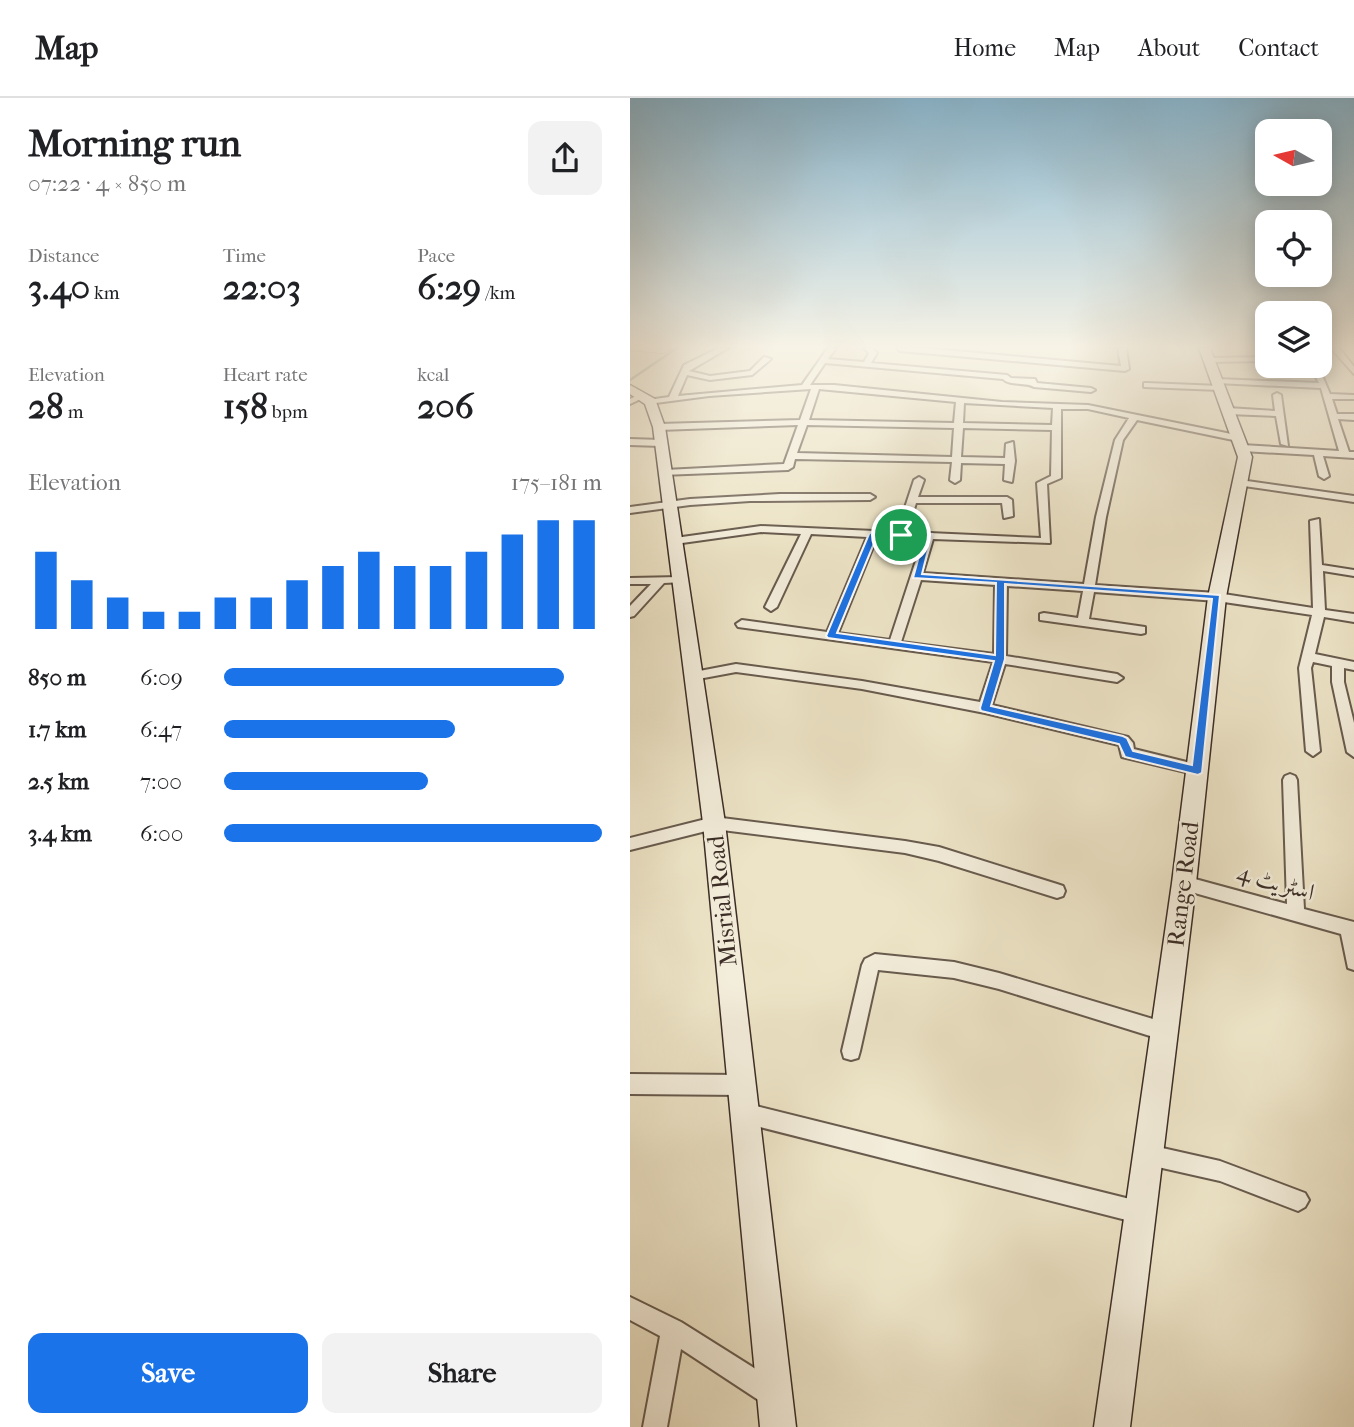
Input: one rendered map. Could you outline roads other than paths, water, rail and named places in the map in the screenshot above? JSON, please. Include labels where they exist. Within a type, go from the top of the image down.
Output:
[{"type":"main road","name":"Misrial Road","points":[[649,410],[660,435],[675,541],[670,580],[693,676],[713,823],[778,1427]]},
{"type":"main road","name":"Range Road","points":[[1112,1427],[1184,883],[1217,597],[1245,457],[1228,411]]},
{"type":"street","points":[[665,473],[788,467],[808,410]]},
{"type":"street","points":[[956,480],[959,410]]},
{"type":"street","points":[[675,541],[761,529],[1046,541],[1042,483],[1056,478],[1057,410]]},
{"type":"street","points":[[1102,410],[1240,443],[1349,455],[1331,410]]},
{"type":"street","points":[[1279,410],[1285,444]]},
{"type":"street","points":[[1228,411],[1279,414]]},
{"type":"street","points":[[1333,416],[1354,417]]},
{"type":"street","points":[[1083,623],[1101,517],[1119,440],[1134,417]]},
{"type":"street","points":[[630,442],[660,435],[804,422],[1057,428]]},
{"type":"street","points":[[1009,480],[1010,444]]},
{"type":"street","points":[[1318,453],[1324,476]]},
{"type":"street","points":[[792,456],[1010,461]]},
{"type":"street","points":[[901,535],[919,480]]},
{"type":"street","points":[[1241,483],[1354,499]]},
{"type":"street","points":[[630,510],[669,503],[766,496],[870,497]]},
{"type":"street","points":[[913,500],[1007,500],[1008,516]]},
{"type":"street","points":[[1312,751],[1305,668],[1319,612],[1315,522]]},
{"type":"street","points":[[771,607],[807,531]]},
{"type":"street","points":[[831,636],[873,534]]},
{"type":"street","points":[[894,645],[929,536]]},
{"type":"street","points":[[1317,568],[1354,573]]},
{"type":"street","points":[[916,576],[1217,597],[1354,618]]},
{"type":"street","points":[[630,582],[670,580]]},
{"type":"street","points":[[630,613],[670,580]]},
{"type":"street","points":[[985,708],[1000,659],[1001,581]]},
{"type":"street","points":[[1044,617],[1141,630]]},
{"type":"street","points":[[742,624],[1000,659],[1117,678]]},
{"type":"street","points":[[1309,657],[1354,666]]},
{"type":"street","points":[[1338,663],[1338,682],[1354,752]]},
{"type":"street","points":[[693,676],[736,668],[862,685],[985,708],[1123,741],[1129,754],[1198,770]]},
{"type":"street","points":[[1290,780],[1296,914]]},
{"type":"street","points":[[630,844],[713,823],[905,847],[939,854],[1057,891]]},
{"type":"street","name":"اسٹریٹ 4","points":[[1184,883],[1352,930]]},
{"type":"street","points":[[1352,930],[1354,961]]},
{"type":"street","points":[[852,1051],[871,965],[875,962],[954,970],[1163,1031]]},
{"type":"street","points":[[630,1084],[741,1085]]},
{"type":"street","points":[[744,1113],[1142,1213]]},
{"type":"street","points":[[1149,1155],[1220,1171],[1298,1200]]},
{"type":"street","points":[[630,1308],[673,1330],[774,1395]]},
{"type":"street","points":[[655,1427],[673,1330]]}]
